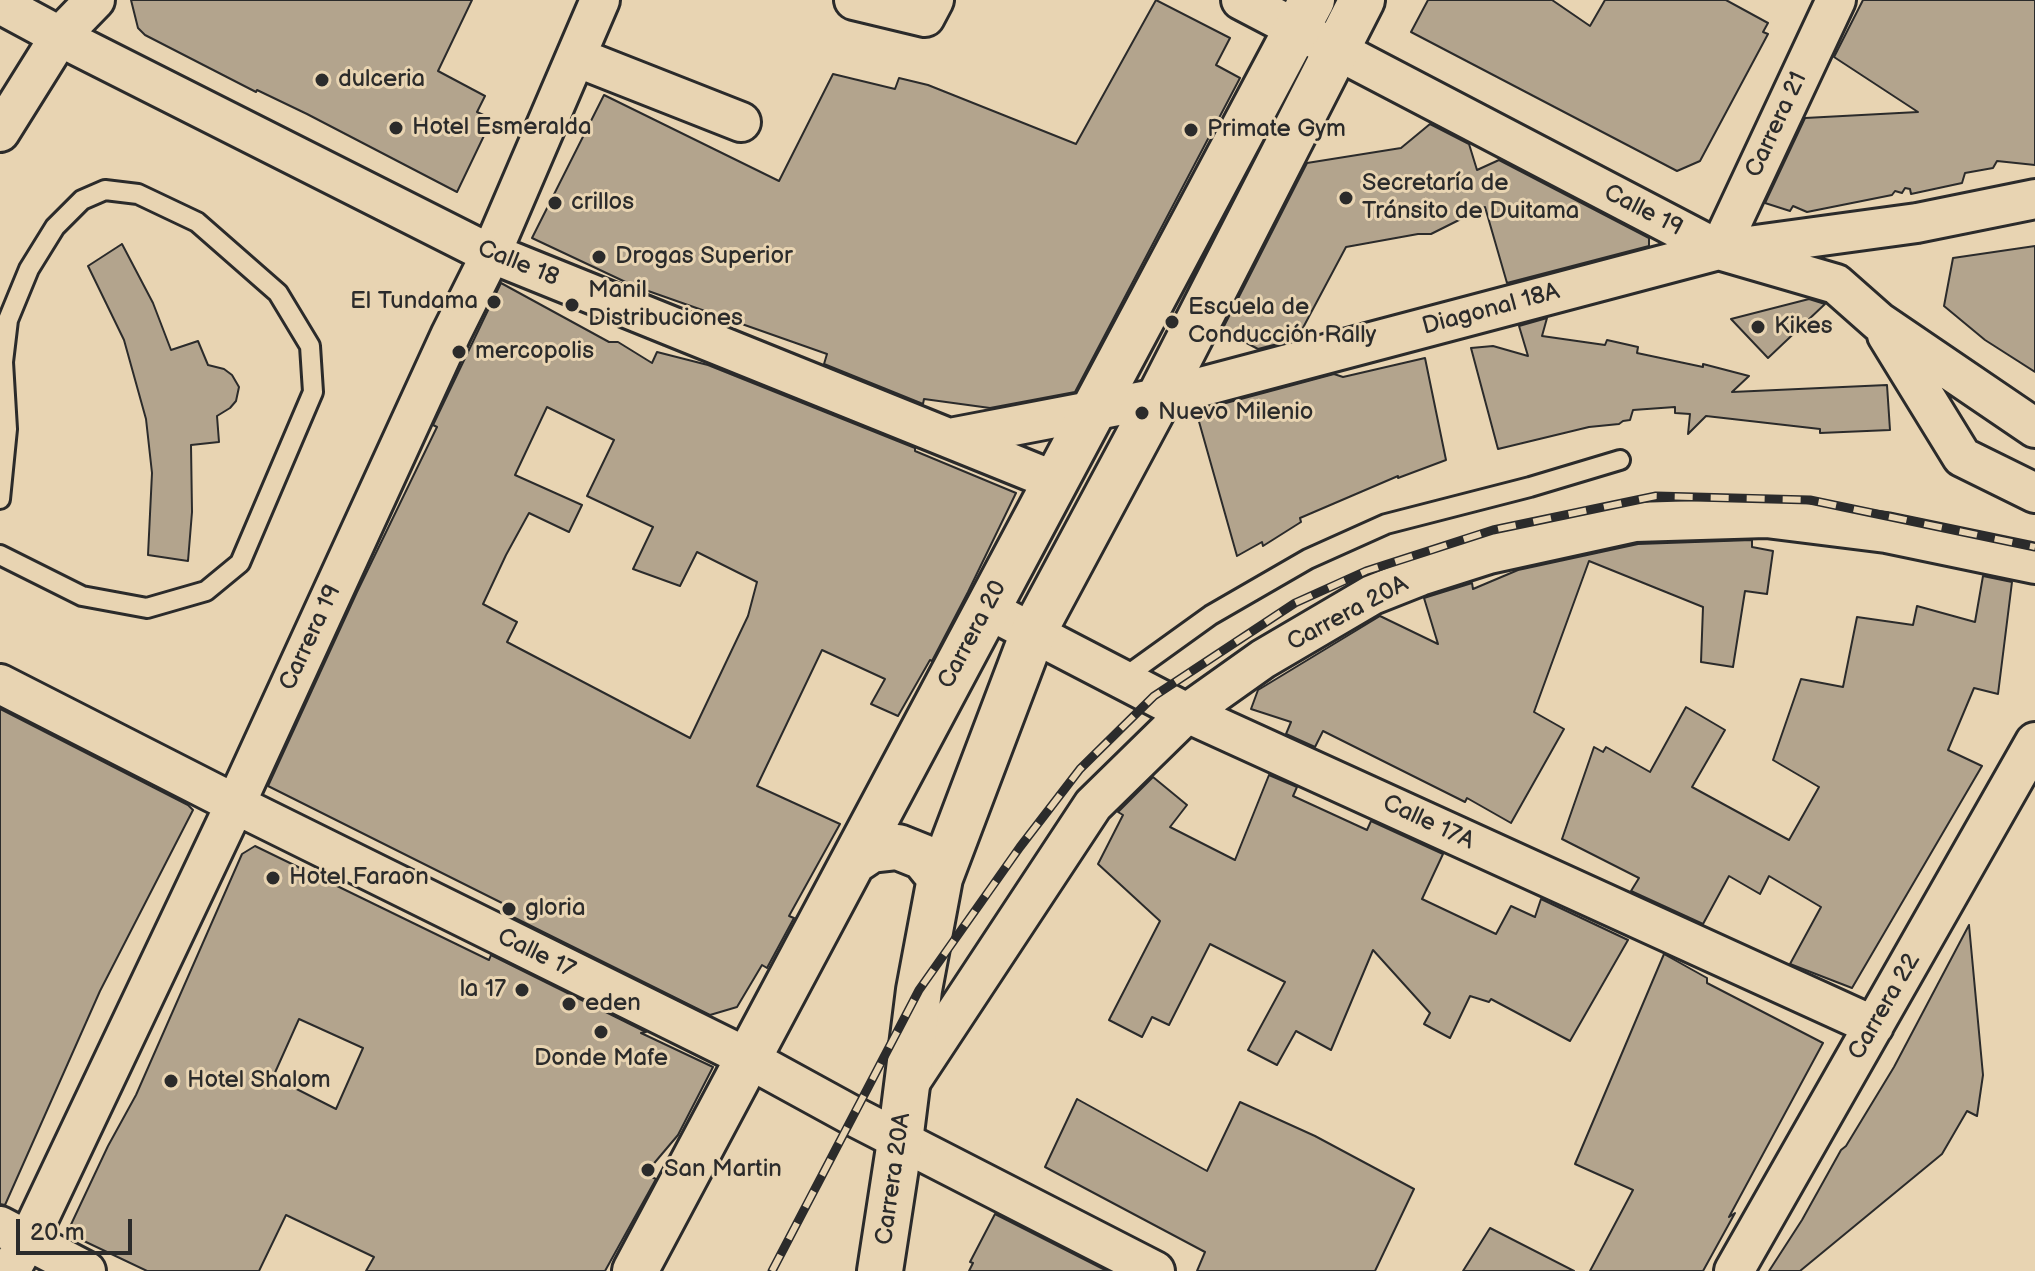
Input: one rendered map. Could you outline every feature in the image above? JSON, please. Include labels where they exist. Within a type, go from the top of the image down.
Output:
[{"type":"street","points":[[0,132],[60,36],[95,0]]},
{"type":"street","name":"Carrera 19","points":[[12,1246],[235,804],[451,334],[491,254],[600,0]]},
{"type":"street","points":[[854,0],[925,17],[934,0]]},
{"type":"street","name":"Calle 19","points":[[1241,0],[1304,14],[1334,50],[1719,250],[1836,284],[1879,322],[2035,428]]},
{"type":"street","name":"Carrera 20A","points":[[880,1271],[919,990],[940,878],[1033,633],[1159,398],[1362,0]]},
{"type":"street","name":"Carrera 21","points":[[1719,250],[1836,0]]},
{"type":"street","name":"Calle 18","points":[[0,4],[491,254],[1055,479]]},
{"type":"street","name":"Carrera 20","points":[[635,1271],[1304,14]]},
{"type":"street","points":[[576,57],[741,122]]},
{"type":"street","name":"Diagonal 18A","points":[[950,438],[1159,398],[1719,250],[1917,223],[2035,199]]},
{"type":"street","points":[[1879,322],[1962,457],[2035,493]]},
{"type":"street","name":"Carrera 20A","points":[[907,1087],[1093,805],[1187,713],[1263,659],[1372,595],[1489,554],[1635,522],[1766,518],[1886,533],[2035,564]]},
{"type":"street","name":"Calle 17A","points":[[987,609],[1187,713],[1874,1026]]},
{"type":"street","name":"Calle 17","points":[[0,684],[747,1059],[1155,1271]]},
{"type":"street","name":"Carrera 22","points":[[1734,1271],[2035,742]]},
{"type":"street","points":[[853,862],[871,850],[898,847],[923,857],[940,878]]},
{"type":"street","points":[[12,1246],[86,1271]]},
{"type":"lane","points":[[0,499],[7,429],[3,362],[8,320],[29,269],[55,227],[82,200],[105,190],[138,194],[197,222],[278,293],[310,346],[313,392],[240,563],[206,591],[147,608],[82,596],[0,555]]},
{"type":"lane","points":[[1122,679],[1211,615],[1308,559],[1386,524],[1620,460]]},
{"type":"building","points":[[131,0],[472,0],[438,71],[485,96],[477,112],[492,119],[457,192],[145,35],[138,28]]},
{"type":"building","points":[[1156,0],[1230,38],[1216,65],[1240,78],[1075,392],[990,408],[924,399],[923,404],[824,364],[827,354],[634,286],[532,238],[604,95],[779,181],[833,74],[895,89],[899,78],[928,85],[1076,144]]},
{"type":"building","points":[[1428,0],[1552,0],[1590,26],[1605,0],[1726,0],[1768,23],[1763,32],[1768,34],[1700,161],[1677,171],[1411,32]]},
{"type":"building","points":[[1863,0],[2035,0],[2035,165],[1997,161],[1993,168],[1965,173],[1962,183],[1911,194],[1910,189],[1905,188],[1902,193],[1895,191],[1892,195],[1807,212],[1793,206],[1790,211],[1765,203],[1805,118],[1918,112],[1834,57]]},
{"type":"building","points":[[1430,124],[1469,144],[1477,170],[1499,160],[1649,238],[1649,246],[1507,283],[1485,207],[1431,234],[1346,247],[1297,339],[1258,349],[1222,330],[1307,163],[1401,148]]},
{"type":"building","points":[[122,244],[153,303],[171,350],[198,341],[208,365],[224,369],[239,387],[236,401],[217,416],[219,442],[191,445],[192,512],[188,561],[148,555],[152,473],[146,419],[124,340],[88,266]]},
{"type":"building","points":[[2035,246],[2035,372],[1985,340],[1944,306],[1953,258]]},
{"type":"building","points":[[501,283],[609,342],[618,342],[652,363],[657,352],[708,365],[915,448],[915,451],[1016,493],[932,661],[898,716],[871,704],[885,679],[822,650],[757,786],[840,824],[789,916],[794,918],[767,968],[762,965],[737,1007],[710,1015],[511,916],[514,909],[268,786],[437,427],[433,425]],"holes":[[[547,407],[614,440],[587,496],[653,527],[633,569],[680,586],[697,552],[757,582],[748,616],[690,738],[507,642],[517,622],[483,604],[529,513],[569,532],[582,505],[515,475]]]},
{"type":"building","points":[[1809,299],[1825,304],[1768,358],[1731,319]]},
{"type":"building","points":[[1547,318],[1542,336],[1605,345],[1607,340],[1638,347],[1637,353],[1703,367],[1703,364],[1749,376],[1732,392],[1887,385],[1890,430],[1820,433],[1820,429],[1706,416],[1688,434],[1690,414],[1675,413],[1675,407],[1633,410],[1630,420],[1619,424],[1589,427],[1498,449],[1471,348],[1493,346],[1528,356],[1519,326]]},
{"type":"building","points":[[1425,358],[1446,460],[1398,476],[1300,518],[1301,522],[1263,546],[1262,542],[1237,556],[1196,411],[1334,374],[1343,377]]},
{"type":"building","points":[[1752,540],[1752,547],[1773,551],[1767,594],[1745,591],[1733,667],[1701,662],[1703,607],[1589,561],[1534,712],[1564,729],[1511,823],[1467,798],[1465,802],[1323,731],[1315,747],[1286,734],[1291,722],[1251,709],[1258,690],[1380,616],[1438,644],[1424,598],[1472,583],[1473,589],[1518,570],[1638,544]]},
{"type":"building","points":[[1983,576],[2012,582],[1998,694],[1974,688],[1948,750],[1982,766],[1852,988],[1790,964],[1821,907],[1769,876],[1760,894],[1729,876],[1703,924],[1631,891],[1639,878],[1562,839],[1594,747],[1603,752],[1606,747],[1650,772],[1686,707],[1725,730],[1692,787],[1789,840],[1819,787],[1773,760],[1801,679],[1843,687],[1857,617],[1913,625],[1917,606],[1975,622]]},
{"type":"building","points":[[0,709],[193,810],[100,991],[5,1205],[0,1204]]},
{"type":"building","points":[[1269,775],[1297,787],[1293,796],[1367,830],[1371,821],[1443,854],[1422,899],[1496,934],[1511,906],[1535,917],[1541,899],[1628,940],[1570,1041],[1491,999],[1489,1002],[1470,996],[1450,1038],[1424,1024],[1430,1013],[1373,950],[1331,1050],[1296,1031],[1277,1065],[1248,1050],[1285,982],[1210,944],[1169,1025],[1152,1017],[1142,1037],[1109,1020],[1160,921],[1098,864],[1123,815],[1118,812],[1153,777],[1187,805],[1170,827],[1235,860]]},
{"type":"building","points":[[255,846],[489,960],[491,955],[713,1067],[678,1135],[645,1174],[656,1179],[605,1271],[366,1271],[374,1257],[286,1215],[259,1271],[147,1271],[67,1233],[136,1095],[242,854]],"holes":[[[299,1019],[363,1048],[336,1109],[273,1077]]]},
{"type":"building","points":[[1969,925],[1983,1075],[1977,1116],[1967,1111],[1942,1154],[1800,1271],[1769,1271],[1894,1067]]},
{"type":"building","points":[[1664,954],[1707,978],[1707,983],[1823,1043],[1703,1271],[1590,1271],[1633,1190],[1575,1164]]},
{"type":"building","points":[[1077,1099],[1207,1171],[1240,1102],[1315,1136],[1414,1189],[1375,1271],[1197,1271],[1205,1252],[1045,1167]]},
{"type":"building","points":[[995,1214],[1107,1271],[969,1271],[973,1263],[970,1262]]},
{"type":"building","points":[[1490,1228],[1574,1271],[1463,1271]]},
{"type":"railway","points":[[772,1271],[919,990],[1020,847],[1080,769],[1154,696],[1295,603],[1366,571],[1493,530],[1656,496],[1810,500],[2035,547]]},
{"type":"place","name":"dulceria","points":[[322,80]]},
{"type":"place","name":"Hotel Esmeralda","points":[[396,128]]},
{"type":"place","name":"Primate Gym","points":[[1191,130]]},
{"type":"place","name":"Secretaría de Tránsito de Duitama","points":[[1346,198]]},
{"type":"place","name":"crillos","points":[[555,203]]},
{"type":"place","name":"Drogas Superior","points":[[599,257]]},
{"type":"place","name":"El Tundama","points":[[494,302]]},
{"type":"place","name":"Manil Distribuciones","points":[[572,305]]},
{"type":"place","name":"Escuela de Conducción Rally","points":[[1172,322]]},
{"type":"place","name":"Kikes","points":[[1758,327]]},
{"type":"place","name":"mercopolis","points":[[459,352]]},
{"type":"place","name":"Nuevo Milenio","points":[[1142,413]]},
{"type":"place","name":"Hotel Faraon","points":[[273,878]]},
{"type":"place","name":"gloria","points":[[509,909]]},
{"type":"place","name":"la 17","points":[[522,990]]},
{"type":"place","name":"eden","points":[[569,1004]]},
{"type":"place","name":"Donde Mafe","points":[[601,1032]]},
{"type":"place","name":"Hotel Shalom","points":[[171,1081]]},
{"type":"place","name":"San Martin","points":[[648,1170]]}]
